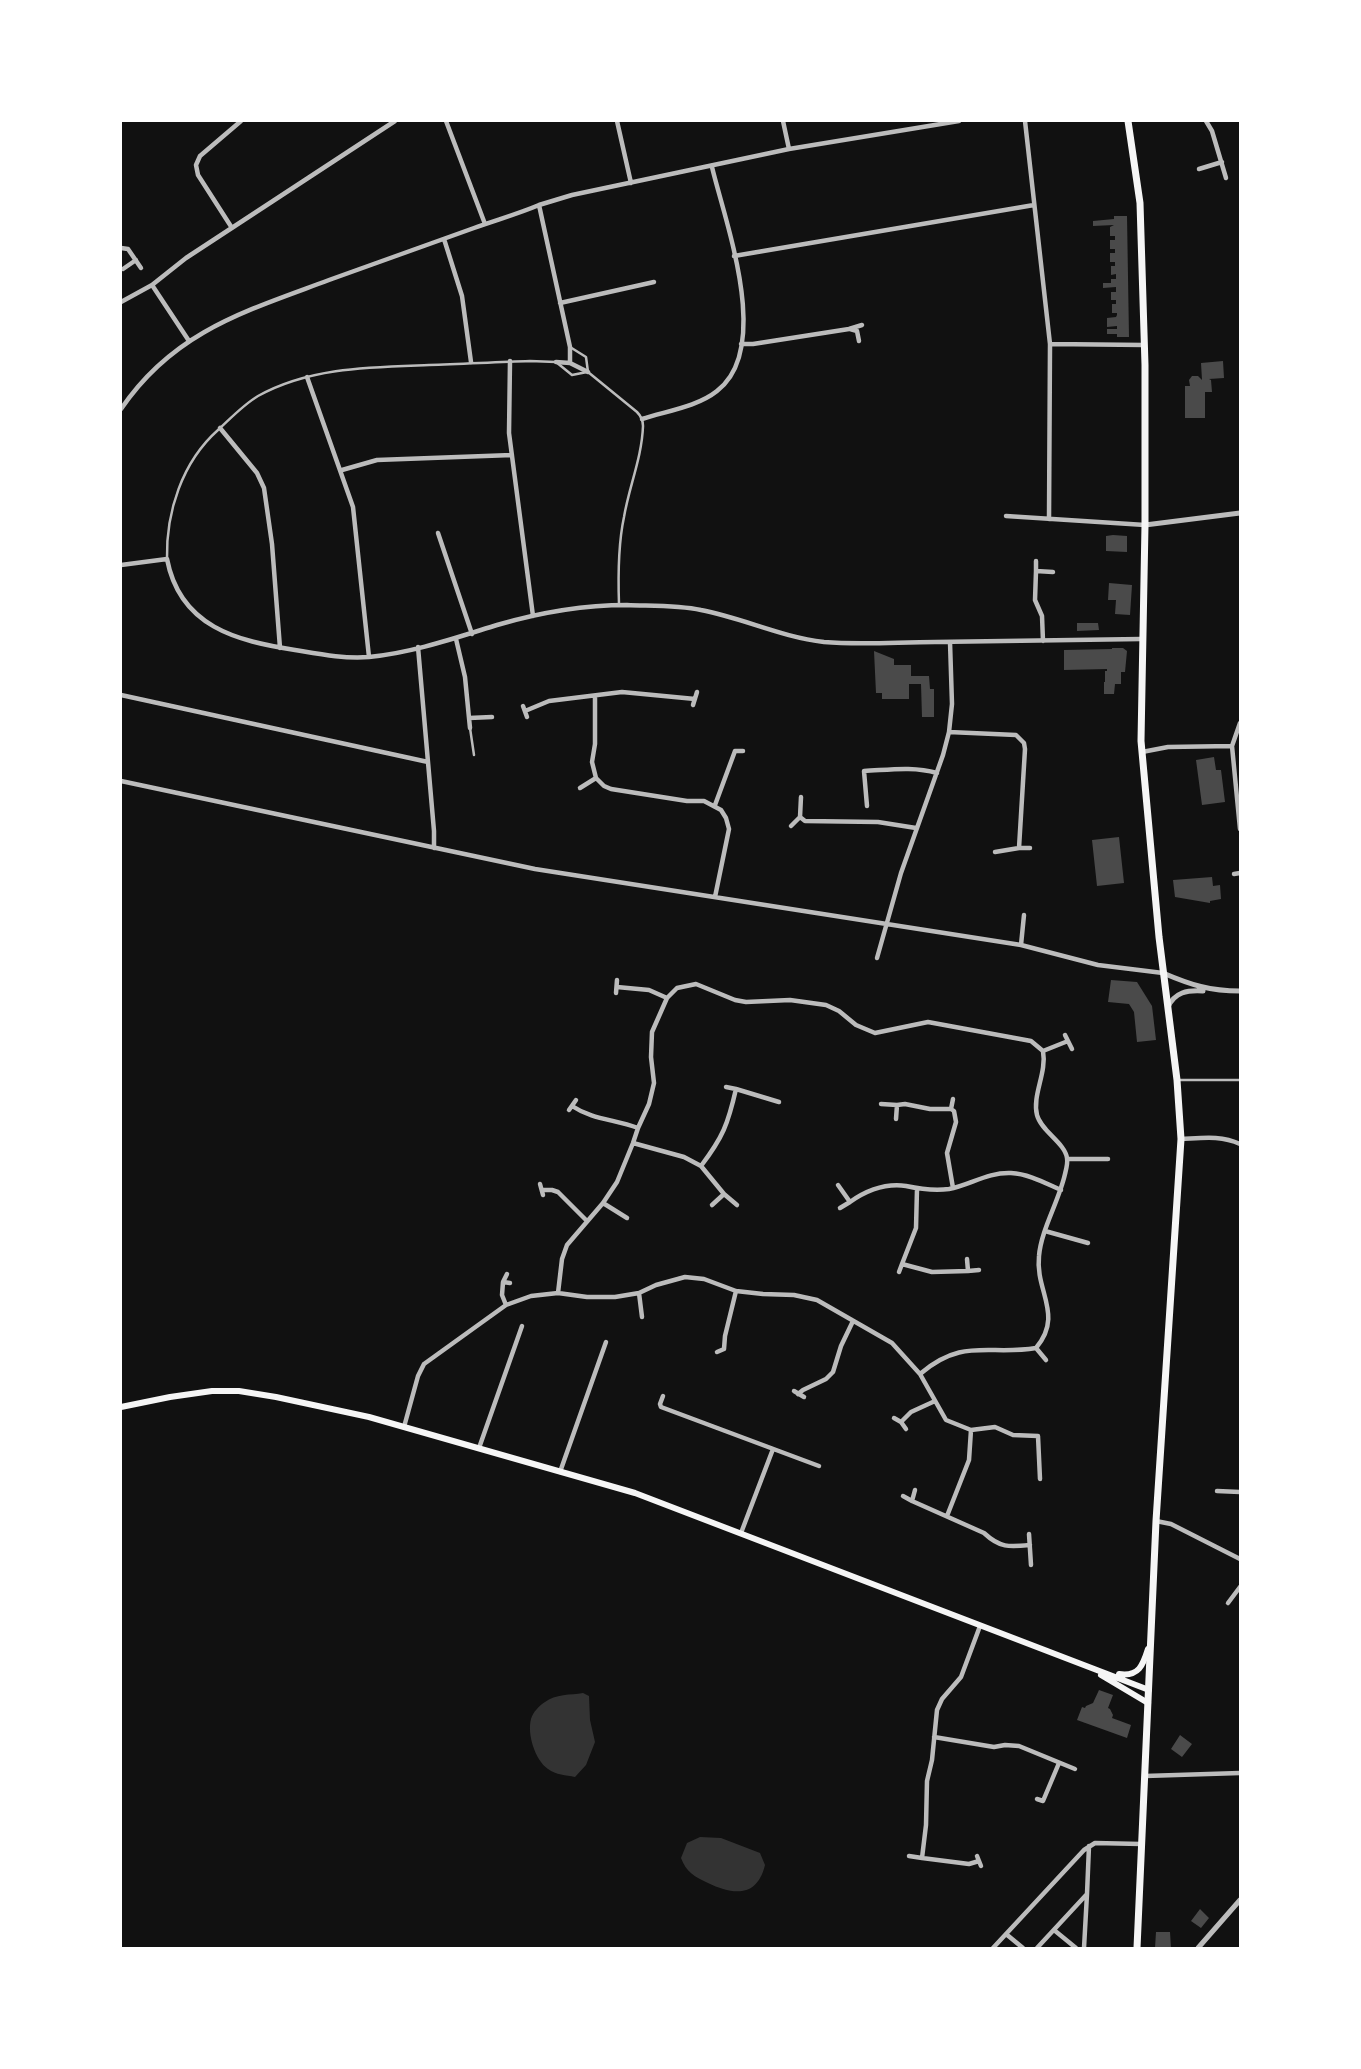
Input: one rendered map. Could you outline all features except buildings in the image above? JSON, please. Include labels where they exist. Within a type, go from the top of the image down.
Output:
[{"type":"main road","points":[[1128,121],[1140,203],[1144,345],[1142,752],[1181,1139],[1156,1521],[1137,1948]]},
{"type":"main road","points":[[121,1407],[212,1391],[239,1391],[369,1417],[635,1493],[1149,1690]]},
{"type":"main road","points":[[1093,1670],[1125,1675],[1136,1672],[1143,1666],[1151,1638]]},
{"type":"main road","points":[[1093,1670],[1148,1703]]},
{"type":"street","points":[[233,228],[198,175],[196,165],[200,156],[241,121]]},
{"type":"street","points":[[121,302],[152,285],[186,258],[396,121]]},
{"type":"street","points":[[446,121],[485,224]]},
{"type":"street","points":[[617,121],[631,183]]},
{"type":"street","points":[[783,121],[789,149]]},
{"type":"street","points":[[121,409],[156,367],[204,331],[242,313],[539,205],[572,195],[789,149],[959,121]]},
{"type":"street","points":[[1025,121],[1050,344],[1049,519]]},
{"type":"street","points":[[1206,121],[1226,178]]},
{"type":"street","points":[[1199,169],[1222,162]]},
{"type":"street","points":[[642,419],[705,398],[717,391],[733,372],[741,344],[743,293],[712,167]]},
{"type":"street","points":[[539,205],[570,347],[570,363]]},
{"type":"street","points":[[734,256],[1034,205]]},
{"type":"street","points":[[444,239],[463,296],[471,362]]},
{"type":"street","points":[[121,248],[128,249],[141,268]]},
{"type":"street","points":[[123,269],[136,260]]},
{"type":"street","points":[[560,303],[654,282]]},
{"type":"street","points":[[152,285],[189,341]]},
{"type":"street","points":[[741,344],[862,325]]},
{"type":"street","points":[[849,329],[857,331],[859,341]]},
{"type":"street","points":[[1050,344],[1144,345]]},
{"type":"street","points":[[510,361],[509,420],[512,455],[533,616]]},
{"type":"street","points":[[556,362],[570,363],[588,372]]},
{"type":"street","points":[[307,377],[353,507],[369,657]]},
{"type":"street","points":[[220,428],[257,473],[264,488],[272,544],[279,648]]},
{"type":"street","points":[[342,470],[377,460],[512,455]]},
{"type":"street","points":[[1006,516],[1145,524],[1240,513]]},
{"type":"street","points":[[438,533],[472,634]]},
{"type":"street","points":[[121,565],[167,559],[184,598],[205,621],[232,637],[279,648],[347,657],[369,657],[456,639],[533,616],[619,605],[703,610],[789,636],[823,642],[1142,639]]},
{"type":"street","points":[[1036,561],[1035,600],[1042,616],[1043,641]]},
{"type":"street","points":[[1036,571],[1052,572]]},
{"type":"street","points":[[456,639],[465,677],[470,728]]},
{"type":"street","points":[[877,957],[901,873],[949,732],[952,704],[950,642]]},
{"type":"street","points":[[418,647],[435,831],[434,848]]},
{"type":"street","points":[[527,718],[524,708],[550,701],[631,692],[694,702],[697,692]]},
{"type":"street","points":[[121,695],[428,762]]},
{"type":"street","points":[[595,696],[595,744],[592,762],[596,778],[604,786],[704,801],[715,805],[724,814],[729,829],[715,897]]},
{"type":"street","points":[[469,718],[492,717]]},
{"type":"street","points":[[1240,723],[1232,746],[1238,781],[1240,829]]},
{"type":"street","points":[[949,732],[1012,735],[1024,743],[1019,848]]},
{"type":"street","points":[[1142,752],[1168,747],[1232,746]]},
{"type":"street","points":[[715,805],[733,749],[743,751]]},
{"type":"street","points":[[867,806],[864,771],[909,769],[936,773]]},
{"type":"street","points":[[580,788],[596,778]]},
{"type":"street","points":[[121,781],[535,869],[1021,945],[1098,965],[1163,973],[1216,991]]},
{"type":"street","points":[[791,827],[800,817],[801,797]]},
{"type":"street","points":[[800,817],[805,821],[878,822],[916,828]]},
{"type":"street","points":[[995,852],[1030,848]]},
{"type":"street","points":[[1021,945],[1024,915]]},
{"type":"street","points":[[617,980],[617,990],[649,990],[667,998]]},
{"type":"street","points":[[558,1293],[564,1251],[617,1182],[649,1104],[654,1083],[652,1032],[667,998],[677,988],[696,984],[746,1002],[790,1000],[826,1005],[839,1011],[856,1025],[875,1032],[928,1023],[1031,1041],[1043,1051],[1044,1071],[1036,1113],[1068,1159],[1062,1190],[1045,1231],[1038,1263],[1047,1303],[1046,1336],[1037,1348],[1019,1351],[972,1349],[958,1352],[937,1361],[920,1374]]},
{"type":"street","points":[[1167,1008],[1175,996],[1185,992],[1240,991]]},
{"type":"street","points":[[1043,1051],[1066,1038],[1072,1049]]},
{"type":"street","points":[[726,1087],[779,1102]]},
{"type":"street","points":[[701,1166],[718,1143],[729,1121],[737,1089]]},
{"type":"street","points":[[951,1110],[953,1099]]},
{"type":"street","points":[[576,1100],[570,1108],[589,1117],[615,1120],[638,1128]]},
{"type":"street","points":[[881,1104],[905,1104],[954,1111],[956,1122],[947,1159],[953,1188]]},
{"type":"street","points":[[896,1119],[897,1105]]},
{"type":"street","points":[[1181,1139],[1216,1137],[1240,1144]]},
{"type":"street","points":[[633,1143],[684,1157],[701,1166],[737,1205]]},
{"type":"street","points":[[1068,1159],[1108,1159]]},
{"type":"street","points":[[840,1208],[877,1188],[897,1186],[945,1189],[989,1175],[1009,1173],[1034,1178],[1062,1190]]},
{"type":"street","points":[[838,1185],[850,1202]]},
{"type":"street","points":[[899,1272],[916,1228],[917,1189]]},
{"type":"street","points":[[542,1190],[558,1192],[587,1221]]},
{"type":"street","points":[[712,1205],[724,1194]]},
{"type":"street","points":[[603,1203],[626,1218]]},
{"type":"street","points":[[1045,1231],[1088,1243]]},
{"type":"street","points":[[967,1259],[968,1271]]},
{"type":"street","points":[[902,1264],[932,1272],[979,1270]]},
{"type":"street","points":[[506,1305],[502,1295],[507,1274]]},
{"type":"street","points":[[404,1427],[424,1364],[506,1305],[531,1296],[558,1293],[615,1297],[639,1293],[685,1277],[704,1279],[736,1291],[794,1294],[825,1304],[892,1343],[920,1374],[946,1420],[971,1430],[995,1427],[1013,1435],[1038,1436],[1040,1479]]},
{"type":"street","points":[[503,1282],[510,1283]]},
{"type":"street","points":[[717,1352],[727,1350],[724,1336],[736,1291]]},
{"type":"street","points":[[639,1293],[642,1317]]},
{"type":"street","points":[[799,1394],[833,1372],[853,1321]]},
{"type":"street","points":[[478,1449],[522,1326]]},
{"type":"street","points":[[560,1472],[606,1342]]},
{"type":"street","points":[[1037,1348],[1046,1360]]},
{"type":"street","points":[[663,1396],[661,1407],[819,1466]]},
{"type":"street","points":[[901,1422],[911,1412],[935,1401]]},
{"type":"street","points":[[894,1418],[906,1429]]},
{"type":"street","points":[[947,1516],[969,1460],[971,1430]]},
{"type":"street","points":[[741,1533],[773,1449]]},
{"type":"street","points":[[912,1501],[915,1490]]},
{"type":"street","points":[[1217,1491],[1240,1492]]},
{"type":"street","points":[[903,1496],[984,1533],[1002,1546],[1030,1545]]},
{"type":"street","points":[[1156,1521],[1171,1524],[1240,1559]]},
{"type":"street","points":[[1029,1534],[1031,1565]]},
{"type":"street","points":[[1228,1602],[1240,1587]]},
{"type":"street","points":[[922,1858],[927,1781],[938,1704],[961,1677],[980,1626]]},
{"type":"street","points":[[934,1737],[994,1747],[1018,1745],[1074,1769]]},
{"type":"street","points":[[1043,1801],[1059,1763]]},
{"type":"street","points":[[1145,1776],[1240,1773]]},
{"type":"street","points":[[993,1948],[1089,1846],[1095,1843],[1142,1844]]},
{"type":"street","points":[[1084,1948],[1089,1846]]},
{"type":"street","points":[[909,1856],[969,1864],[979,1861]]},
{"type":"street","points":[[1037,1948],[1087,1894]]},
{"type":"street","points":[[1198,1948],[1240,1899]]},
{"type":"street","points":[[1054,1930],[1076,1948]]},
{"type":"street","points":[[1006,1934],[1023,1948]]},
{"type":"lane","points":[[570,347],[586,357],[588,372],[642,419],[638,457],[622,528],[619,605]]},
{"type":"lane","points":[[167,559],[169,523],[179,488],[194,457],[210,437],[260,395],[307,377],[364,367],[471,362],[556,362],[572,375],[588,372]]},
{"type":"lane","points":[[470,728],[474,755]]},
{"type":"lane","points":[[1177,1080],[1240,1080]]},
{"type":"shaded area","points":[[583,1693],[589,1696],[590,1720],[595,1742],[586,1765],[575,1777],[558,1774],[543,1765],[536,1753],[530,1732],[531,1719],[536,1709],[549,1699]]},
{"type":"shaded area","points":[[700,1837],[721,1838],[760,1853],[765,1865],[756,1883],[743,1891],[726,1890],[692,1874],[681,1858],[687,1843]]}]
